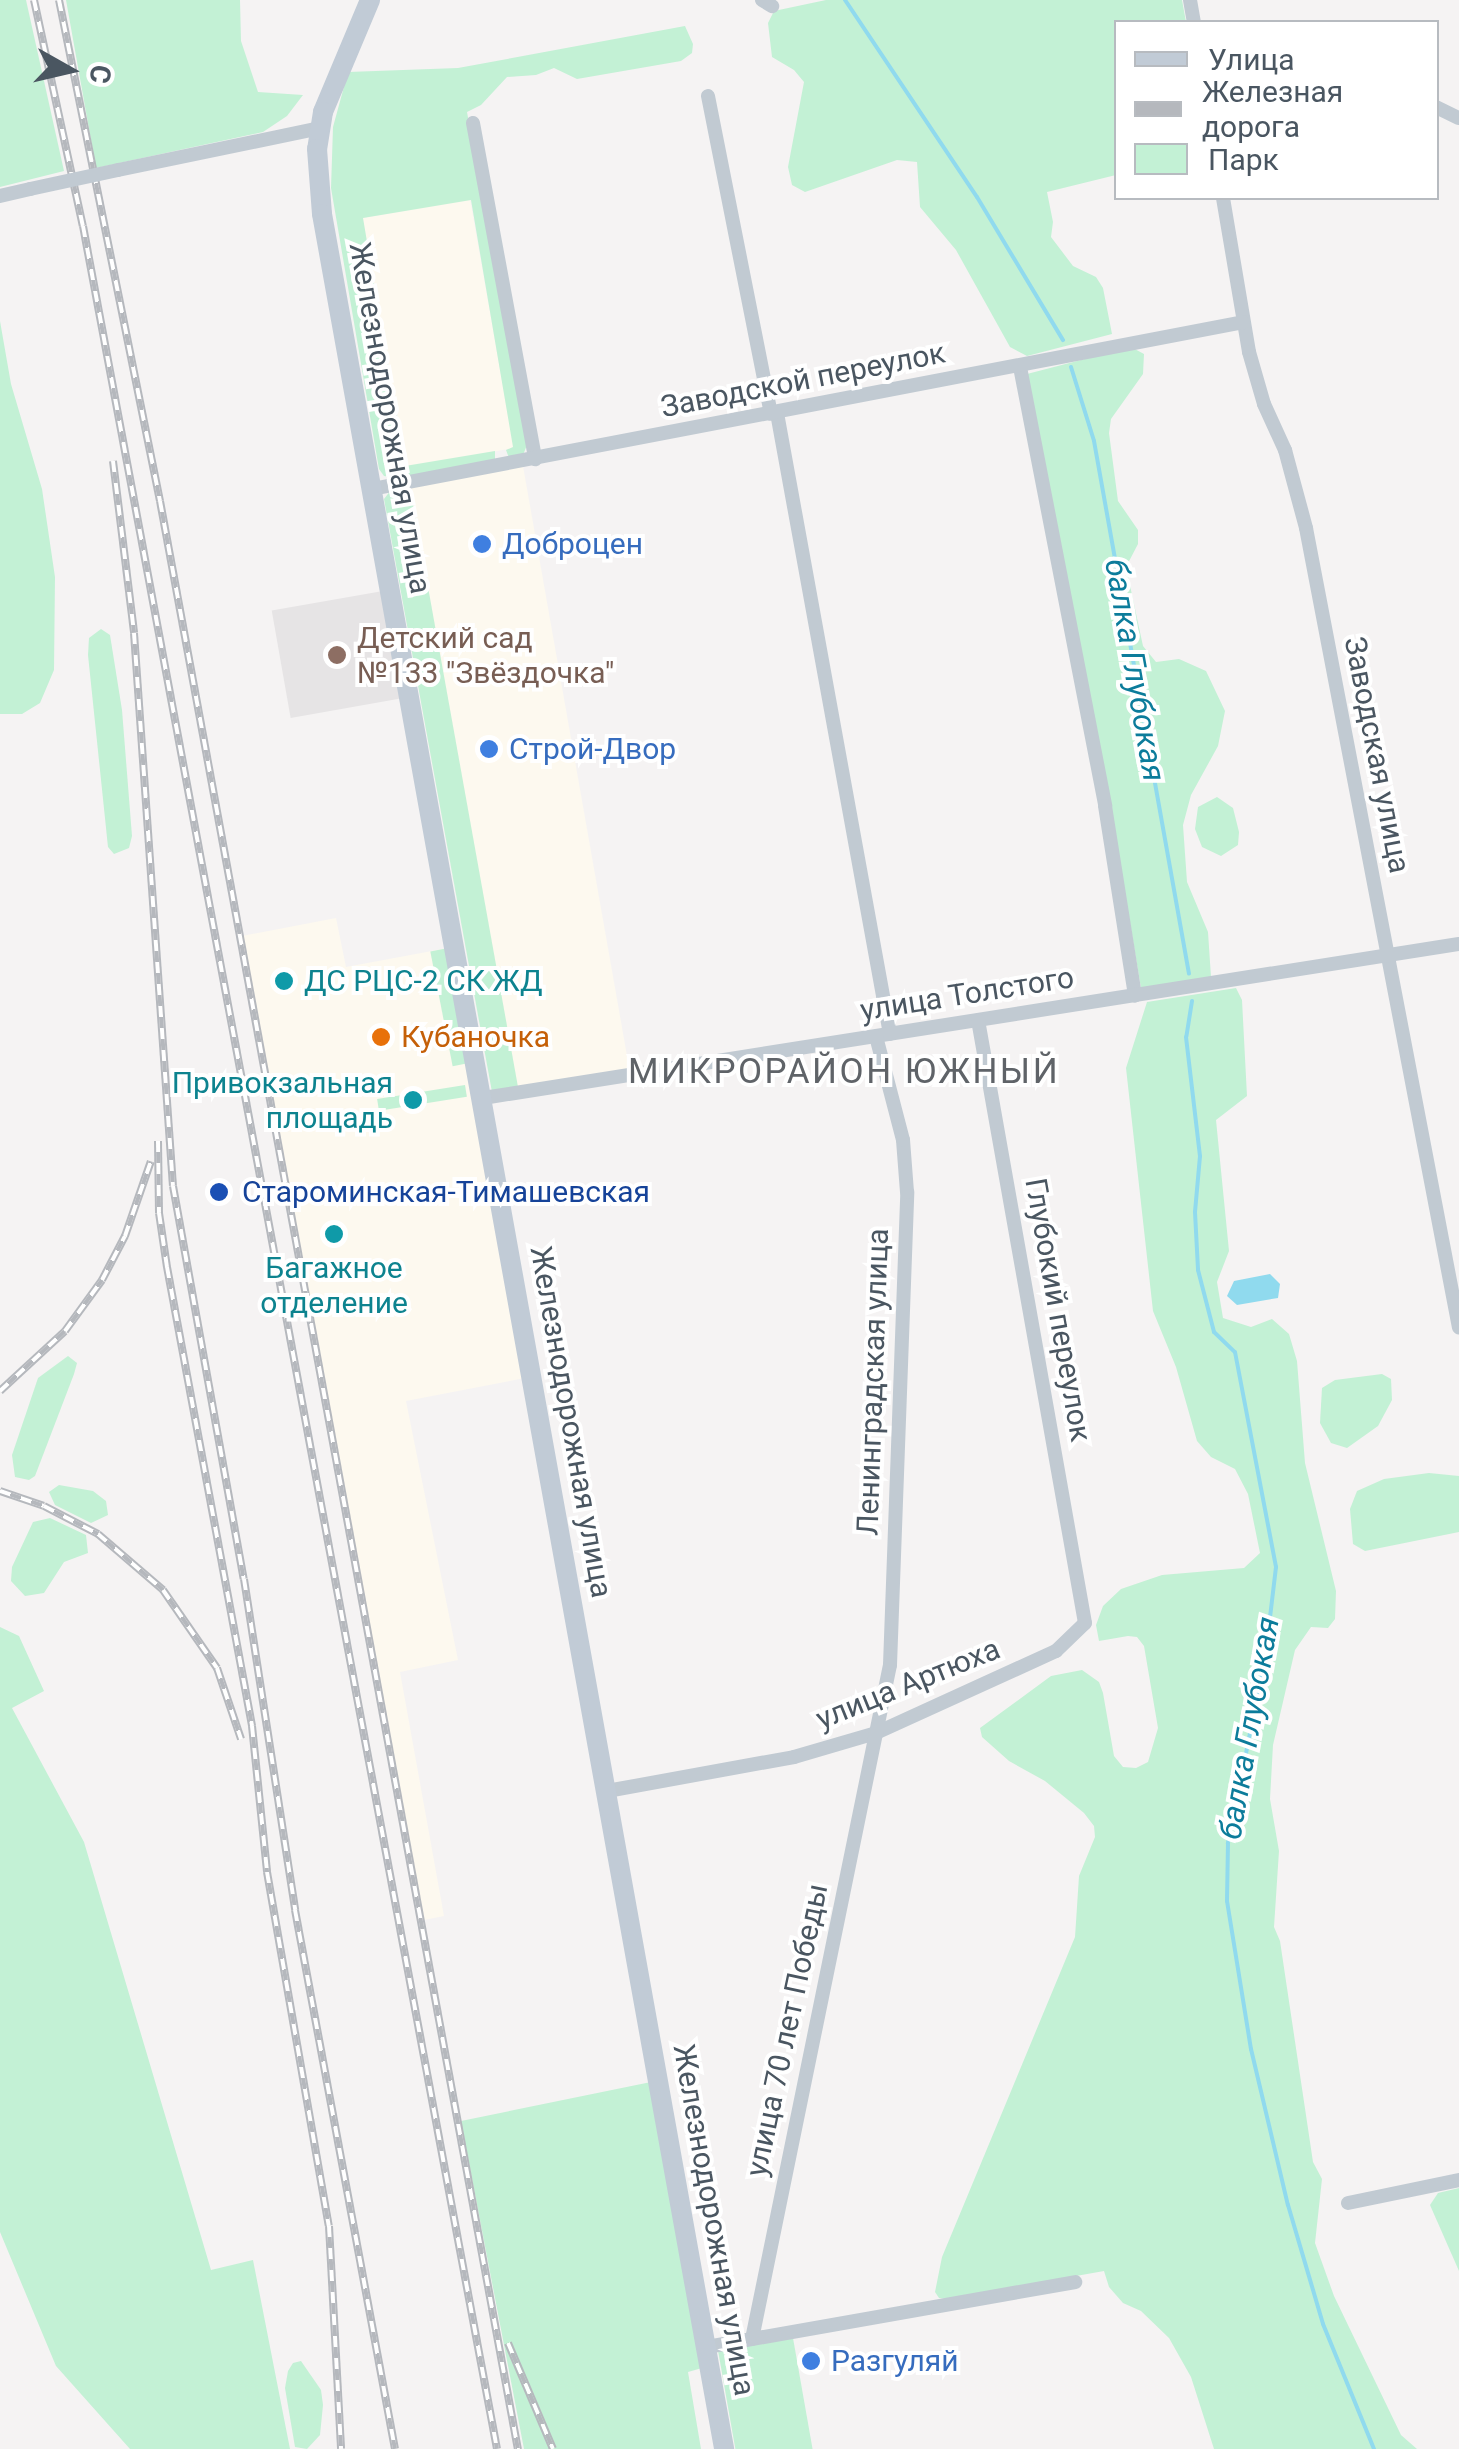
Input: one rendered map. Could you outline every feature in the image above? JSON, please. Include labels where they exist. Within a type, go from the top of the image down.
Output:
[{"type":"main road","name":"Железнодорожная улица","points":[[370,0],[336,74],[320,128],[322,214],[724,2449]]},
{"type":"street","name":"Ленинградская улица","points":[[708,96],[774,414],[903,1140],[907,1192],[893,1610],[888,1680],[876,1733]]},
{"type":"street","points":[[473,123],[535,458]]},
{"type":"street","points":[[0,196],[320,128]]},
{"type":"street","name":"Заводская улица","points":[[1223,200],[1257,382],[1285,450],[1306,528],[1459,1328]]},
{"type":"street","name":"Заводской переулок","points":[[372,489],[1243,322]]},
{"type":"street","points":[[1020,367],[1105,806],[1135,996]]},
{"type":"street","name":"улица Толстого","points":[[483,1098],[1459,944]]},
{"type":"street","name":"Глубокий переулок","points":[[978,1020],[1085,1610]]},
{"type":"street","name":"улица Артюха","points":[[607,1791],[794,1757],[876,1733],[1056,1651],[1082,1630],[1085,1610]]},
{"type":"street","name":"улица 70 лет Победы","points":[[752,2339],[876,1733]]},
{"type":"street","points":[[1348,2203],[1459,2180]]},
{"type":"street","points":[[707,2348],[1075,2282]]},
{"type":"shaded area","points":[[470,199],[514,448],[407,467],[363,218]]},
{"type":"shaded area","points":[[523,466],[629,1069],[516,1089],[410,486]]},
{"type":"shaded area","name":"Детский сад №133 \"Звёздочка\"","points":[[383,591],[402,698],[291,718],[272,611]]},
{"type":"shaded area","points":[[336,918],[346,967],[448,948],[525,1378],[406,1401],[458,1660],[400,1672],[444,1916],[424,1920],[242,936]]},
{"type":"green space","points":[[0,0],[26,0],[64,171],[0,187]]},
{"type":"green space","points":[[66,0],[240,0],[241,41],[258,92],[303,95],[287,116],[263,132],[96,168]]},
{"type":"green space","points":[[826,0],[1182,0],[1186,20],[1114,20],[1114,175],[1047,192],[1053,222],[1051,237],[1073,266],[1096,277],[1103,288],[1112,334],[1027,356],[1010,347],[956,250],[920,207],[917,162],[897,160],[805,192],[792,185],[788,167],[804,82],[794,70],[772,57],[768,23],[774,11]]},
{"type":"green space","points":[[685,26],[693,44],[692,53],[681,61],[577,79],[554,68],[536,75],[507,77],[481,105],[467,112],[527,445],[523,455],[509,458],[506,450],[513,447],[471,200],[363,218],[405,466],[495,451],[495,460],[396,478],[384,476],[379,469],[331,188],[333,127],[348,72],[458,68]]},
{"type":"green space","points":[[0,321],[11,384],[42,489],[55,577],[54,670],[40,703],[22,714],[0,714]]},
{"type":"green space","points":[[1131,347],[1144,354],[1143,374],[1111,419],[1109,433],[1118,501],[1138,530],[1138,544],[1126,567],[1143,646],[1156,662],[1179,659],[1206,671],[1225,711],[1218,746],[1191,795],[1183,825],[1187,882],[1208,932],[1211,977],[1141,988],[1102,757],[1027,374]]},
{"type":"green space","points":[[410,487],[518,1087],[492,1092],[384,499],[391,490]]},
{"type":"green space","points":[[101,629],[110,635],[122,710],[132,836],[129,848],[114,854],[108,847],[88,655],[89,638]]},
{"type":"green space","points":[[1217,797],[1233,808],[1239,832],[1238,845],[1221,856],[1202,847],[1195,829],[1198,807]]},
{"type":"green space","points":[[448,948],[470,1063],[453,1066],[430,951]]},
{"type":"green space","points":[[1236,988],[1242,1000],[1247,1096],[1216,1120],[1229,1251],[1217,1282],[1223,1318],[1251,1327],[1272,1319],[1289,1334],[1297,1361],[1305,1463],[1336,1591],[1335,1619],[1328,1628],[1311,1627],[1295,1650],[1273,1745],[1270,1799],[1279,1851],[1274,1927],[1280,1941],[1313,2162],[1322,2179],[1315,2243],[1334,2296],[1401,2435],[1417,2449],[1214,2449],[1191,2377],[1169,2338],[1141,2311],[1123,2303],[1109,2287],[1104,2271],[947,2299],[939,2298],[935,2292],[942,2257],[1075,1937],[1079,1876],[1095,1837],[1094,1826],[1084,1813],[1045,1781],[1009,1761],[982,1737],[980,1728],[1051,1676],[1082,1670],[1099,1682],[1114,1756],[1123,1767],[1136,1768],[1148,1762],[1158,1728],[1144,1646],[1137,1637],[1128,1636],[1099,1641],[1096,1625],[1103,1606],[1121,1589],[1162,1575],[1244,1568],[1260,1553],[1248,1494],[1235,1469],[1211,1457],[1197,1441],[1176,1367],[1153,1311],[1126,1068],[1147,1002]]},
{"type":"green space","points":[[465,1085],[467,1097],[379,1111],[377,1099]]},
{"type":"green space","points":[[68,1356],[77,1363],[74,1374],[35,1476],[29,1480],[15,1477],[12,1455],[38,1378]]},
{"type":"green space","points":[[1382,1374],[1391,1379],[1392,1400],[1378,1426],[1347,1448],[1331,1443],[1320,1423],[1322,1388],[1335,1380]]},
{"type":"green space","points":[[1429,1473],[1459,1476],[1459,1532],[1365,1551],[1353,1544],[1350,1509],[1357,1491],[1384,1479]]},
{"type":"green space","points":[[59,1485],[93,1491],[106,1501],[108,1515],[91,1523],[55,1505],[49,1492]]},
{"type":"green space","points":[[50,1518],[86,1535],[88,1553],[64,1562],[44,1593],[25,1596],[11,1581],[12,1567],[33,1522]]},
{"type":"green space","points":[[0,1627],[19,1636],[44,1691],[12,1708],[84,1842],[211,2270],[253,2260],[290,2449],[130,2449],[56,2366],[0,2232]]},
{"type":"green space","points":[[651,2082],[702,2368],[688,2372],[701,2449],[524,2449],[461,2121]]},
{"type":"green space","points":[[1459,2188],[1459,2271],[1430,2205],[1438,2193]]},
{"type":"green space","points":[[793,2338],[813,2449],[735,2449],[718,2351]]},
{"type":"green space","points":[[301,2361],[321,2390],[323,2405],[320,2435],[307,2449],[295,2447],[285,2388],[288,2371],[293,2363]]},
{"type":"water","points":[[1270,1274],[1280,1284],[1278,1298],[1237,1305],[1227,1296],[1234,1281]]},
{"type":"waterway","name":"балка Глубокая","points":[[845,0],[977,197],[1063,340]]},
{"type":"waterway","name":"балка Глубокая","points":[[1071,367],[1094,441],[1189,974]]},
{"type":"waterway","name":"балка Глубокая","points":[[1192,1001],[1186,1037],[1200,1156],[1195,1212],[1198,1270],[1214,1332],[1235,1352],[1276,1567],[1265,1659],[1228,1843],[1227,1901],[1251,2049],[1288,2205],[1323,2324],[1374,2449]]},
{"type":"railway","points":[[34,0],[83,226],[497,2449]]},
{"type":"railway","points":[[59,0],[160,501],[518,2449]]},
{"type":"railway","points":[[113,461],[134,633],[173,1186],[244,1579],[295,1910],[395,2449]]},
{"type":"railway","points":[[158,1141],[159,1213],[167,1267],[252,1726],[267,1872],[329,2226],[341,2449]]},
{"type":"railway","points":[[0,1391],[65,1331],[102,1280],[125,1236],[151,1161]]},
{"type":"railway","points":[[0,1491],[44,1506],[98,1534],[163,1590],[217,1668],[241,1739]]},
{"type":"railway","points":[[508,2343],[553,2449]]},
{"type":"place","name":"Доброцен","points":[[482,544]]},
{"type":"place","name":"Детский сад №133 \"Звёздочка\"","points":[[337,655]]},
{"type":"place","name":"Строй-Двор","points":[[489,749]]},
{"type":"place","name":"ДС РЦС-2 СК ЖД","points":[[284,981]]},
{"type":"place","name":"Кубаночка","points":[[381,1037]]},
{"type":"place","name":"Привокзальная площадь","points":[[413,1100]]},
{"type":"place","name":"Староминская-Тимашевская","points":[[219,1192]]},
{"type":"place","name":"Багажное отделение","points":[[334,1234]]},
{"type":"place","name":"Разгуляй","points":[[811,2361]]},
{"type":"district","name":"МИКРОРАЙОН ЮЖНЫЙ","points":[[844,1072]]}]
